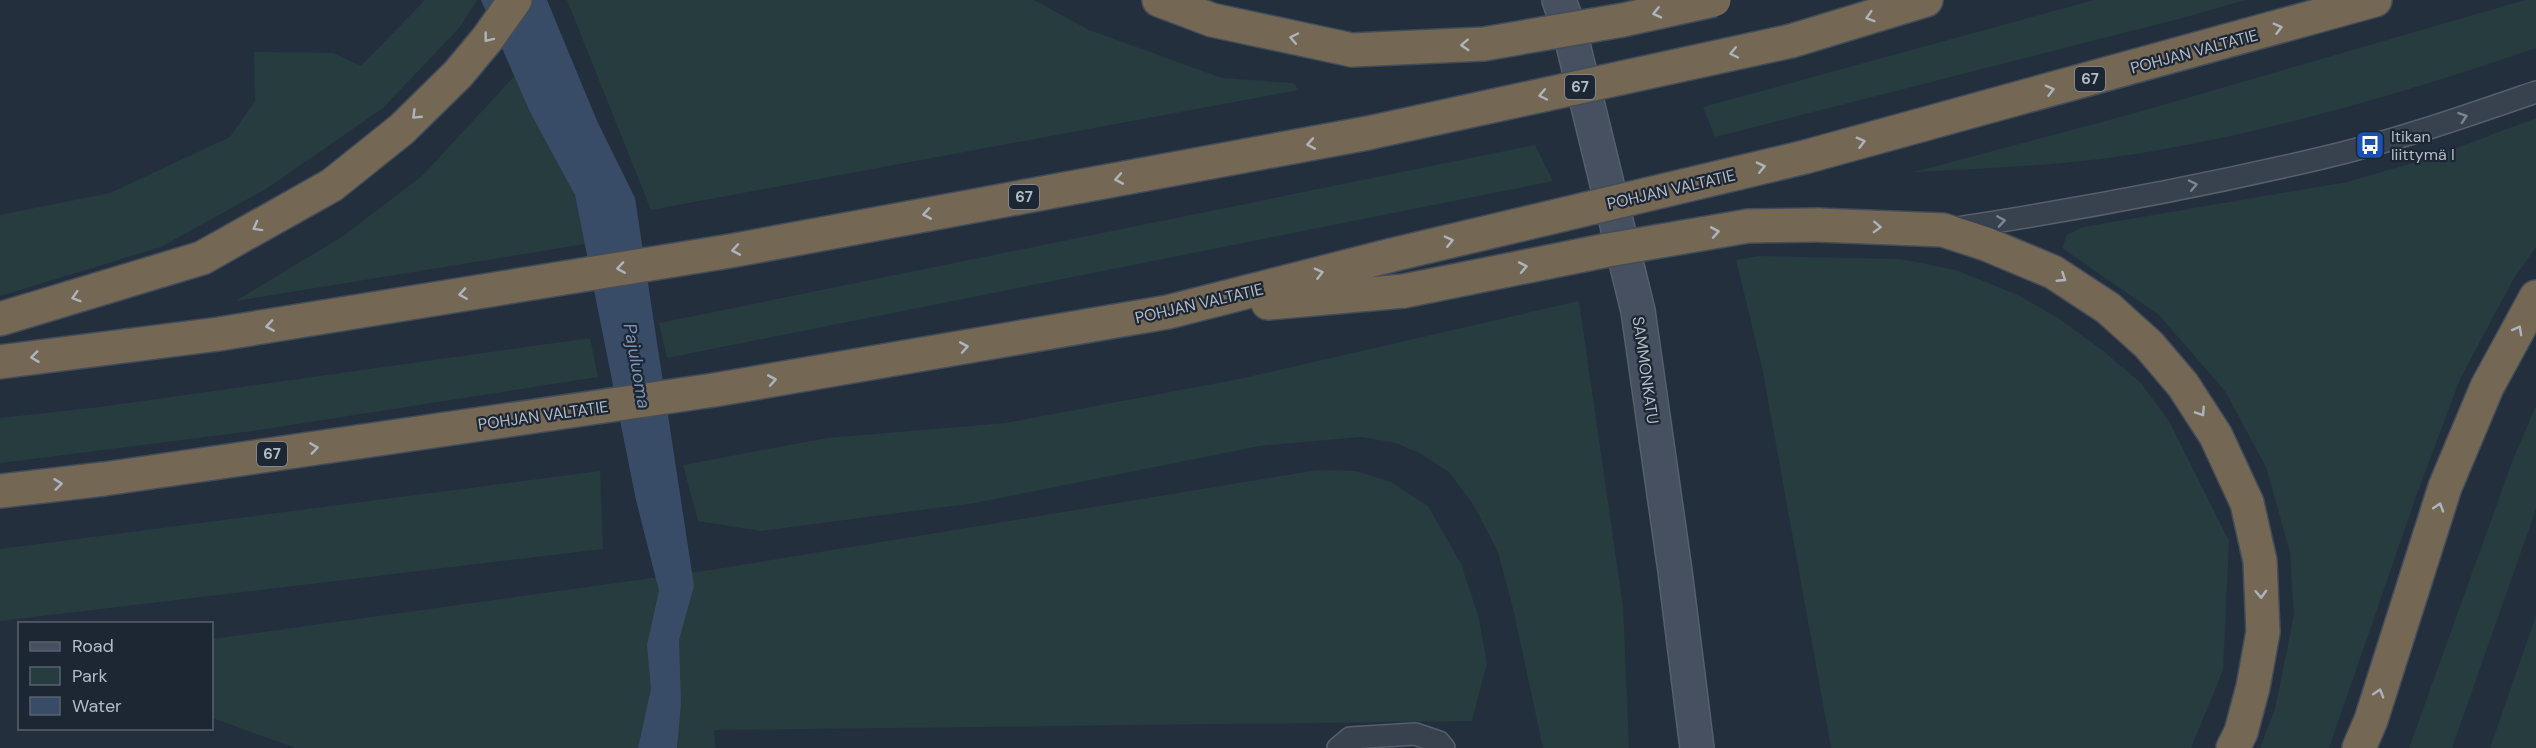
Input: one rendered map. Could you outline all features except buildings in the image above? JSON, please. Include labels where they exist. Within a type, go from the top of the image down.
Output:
[{"type":"highway","points":[[0,319],[202,258],[332,185],[402,129],[458,74],[515,0]]},
{"type":"highway","points":[[1159,0],[1212,20],[1352,50],[1484,44],[1623,20],[1714,0]]},
{"type":"highway","name":"67","points":[[0,362],[219,334],[679,259],[1368,133],[1791,41],[1926,0]]},
{"type":"highway","name":"POHJAN VALTATIE","points":[[0,491],[104,479],[714,390],[1168,312],[1392,255],[1805,157],[2375,0]]},
{"type":"highway","points":[[1168,312],[1404,291],[1608,250],[1748,226],[1818,225],[1943,230],[2053,272],[2108,308],[2149,345],[2183,385],[2216,436],[2247,503],[2260,561],[2263,632],[2253,687],[2241,732],[2233,748]]},
{"type":"highway","points":[[2359,748],[2371,720],[2445,487],[2487,387],[2536,297]]},
{"type":"main road","name":"SAMMONKATU","points":[[1559,0],[1569,28],[1638,311],[1675,571],[1697,748]]},
{"type":"lane","points":[[1943,230],[2067,211],[2323,158],[2427,129],[2536,92]]},
{"type":"lane","points":[[1338,748],[1350,738],[1415,734],[1439,742],[1444,748]]},
{"type":"green space","points":[[425,0],[477,0],[460,27],[383,108],[266,189],[161,247],[0,296],[0,215],[110,193],[230,137],[255,101],[254,52],[333,53],[361,66]]},
{"type":"green space","points":[[567,0],[1034,0],[1089,30],[1222,78],[1293,83],[1299,90],[651,210]]},
{"type":"green space","points":[[2094,0],[2245,0],[1715,137],[1703,107]]},
{"type":"green space","points":[[2525,0],[2536,0],[2536,48],[2347,107],[2203,142],[2124,156],[2034,165],[1914,172],[2128,115]]},
{"type":"green space","points":[[522,68],[575,195],[585,244],[236,301],[343,236],[422,176]]},
{"type":"green space","points":[[2536,118],[2536,247],[2514,278],[2460,379],[2418,491],[2329,748],[2260,748],[2275,709],[2294,615],[2290,552],[2266,467],[2225,391],[2159,315],[2062,248],[2067,235],[2083,227],[2347,182],[2430,158]]},
{"type":"green space","points":[[1535,145],[1553,181],[667,358],[659,323]]},
{"type":"green space","points":[[1759,256],[1900,259],[1956,270],[2018,295],[2058,318],[2102,350],[2141,383],[2169,421],[2229,541],[2223,670],[2191,748],[1831,748],[1762,367],[1736,260]]},
{"type":"green space","points":[[1579,301],[1623,607],[1629,748],[1543,748],[1514,613],[1498,552],[1473,504],[1449,472],[1421,454],[1396,443],[1361,437],[1259,446],[975,503],[761,531],[698,521],[683,465],[827,438],[1005,423],[1239,379]]},
{"type":"green space","points":[[590,338],[598,377],[253,431],[0,463],[0,418],[100,407]]},
{"type":"green space","points":[[2536,406],[2536,509],[2452,748],[2409,748],[2514,457]]},
{"type":"green space","points":[[1318,470],[1356,471],[1391,482],[1428,506],[1461,564],[1478,615],[1487,663],[1472,721],[714,730],[715,748],[296,748],[213,718],[213,639],[717,569]]},
{"type":"green space","points":[[600,471],[603,549],[0,621],[0,549]]},
{"type":"green space","points":[[2536,616],[2536,748],[2490,748]]},
{"type":"water","name":"Pajuluoma","points":[[481,0],[547,0],[597,121],[635,198],[694,586],[679,640],[681,704],[677,748],[638,748],[651,689],[647,645],[659,591],[636,500],[575,195],[530,112]]},
{"type":"place","name":"Itikan liittymä I","points":[[2370,145]]}]
